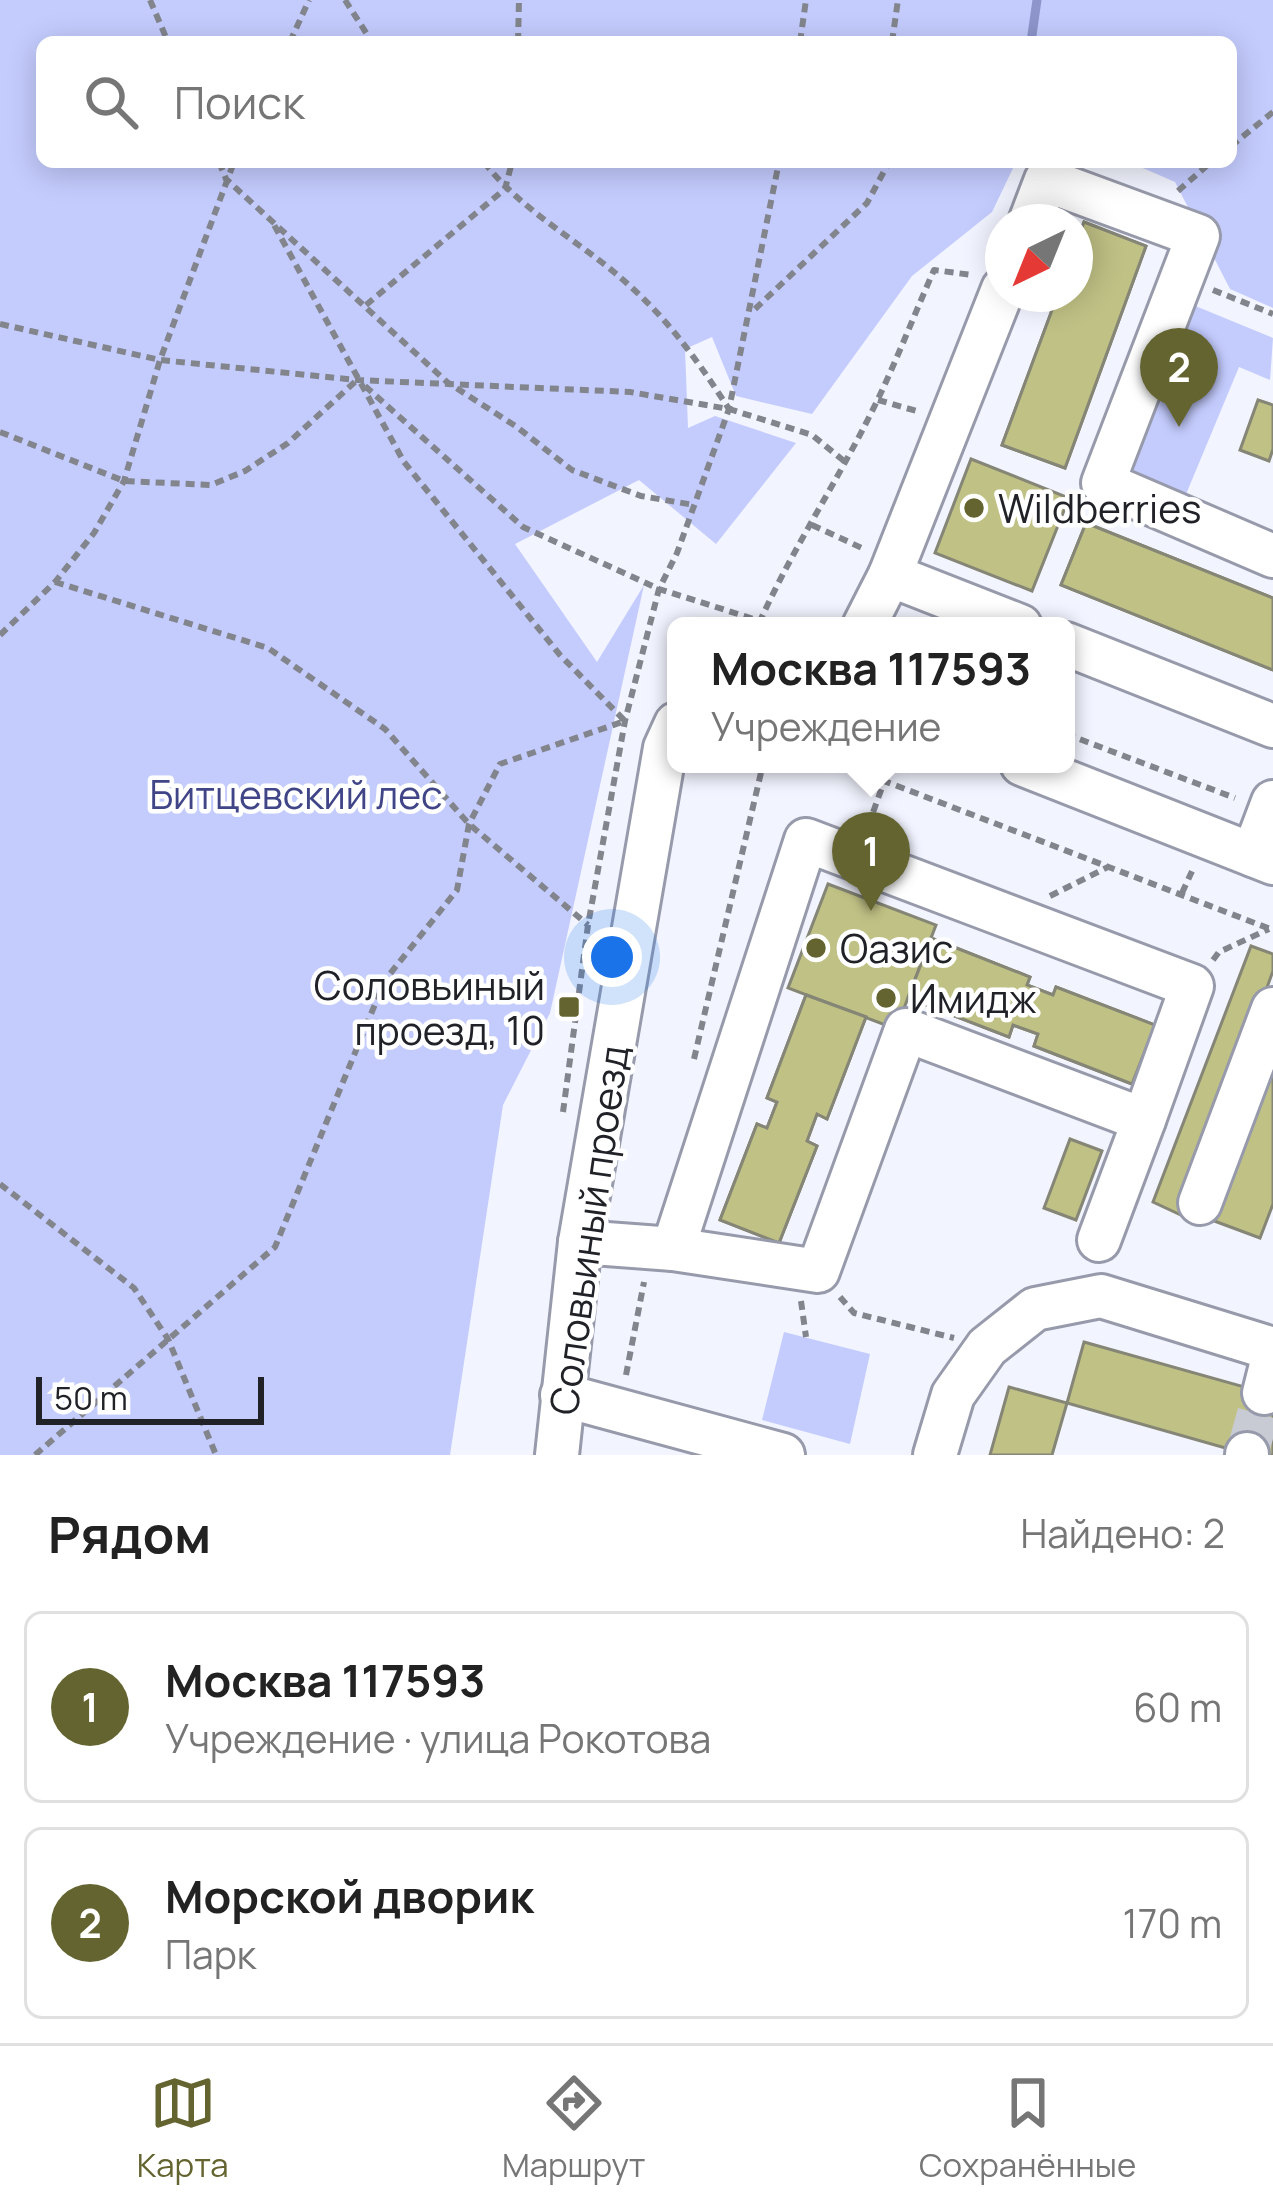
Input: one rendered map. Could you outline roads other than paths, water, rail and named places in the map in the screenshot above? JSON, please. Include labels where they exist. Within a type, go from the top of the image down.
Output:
[{"type":"street","points":[[1037,204],[1046,180],[1198,236],[1103,483],[1273,556]]},
{"type":"street","points":[[868,617],[892,569],[985,300]]},
{"type":"street","points":[[892,569],[1000,617]]},
{"type":"street","points":[[1075,648],[1273,726]]},
{"type":"street","name":"Соловьиный проезд","points":[[557,1455],[580,1242],[667,744]]},
{"type":"street","points":[[1045,773],[1263,859],[1272,806]]},
{"type":"street","points":[[674,1249],[806,840],[1192,986],[1100,1240]]},
{"type":"street","points":[[1201,1203],[1273,1009]]},
{"type":"street","points":[[580,1242],[674,1249],[818,1271],[906,1030],[1144,1120]]},
{"type":"street","points":[[935,1455],[953,1395],[987,1347],[1035,1310],[1101,1296],[1270,1366]]},
{"type":"street","points":[[562,1395],[783,1455]]},
{"type":"waterway","points":[[1032,36],[1037,0]]},
{"type":"tunnel","points":[[1247,1454],[1264,1393]]},
{"type":"place","name":"Морской дворик","points":[[1179,427]]},
{"type":"place","name":"Wildberries","points":[[974,508]]},
{"type":"place","name":"Москва 117593","points":[[871,911]]},
{"type":"place","name":"Оазис","points":[[816,948]]},
{"type":"place","name":"Имидж","points":[[886,998]]},
{"type":"place","name":"Соловьиный проезд, 10","points":[[569,1007]]},
{"type":"park label","name":"Битцевский лес","points":[[296,794]]}]
